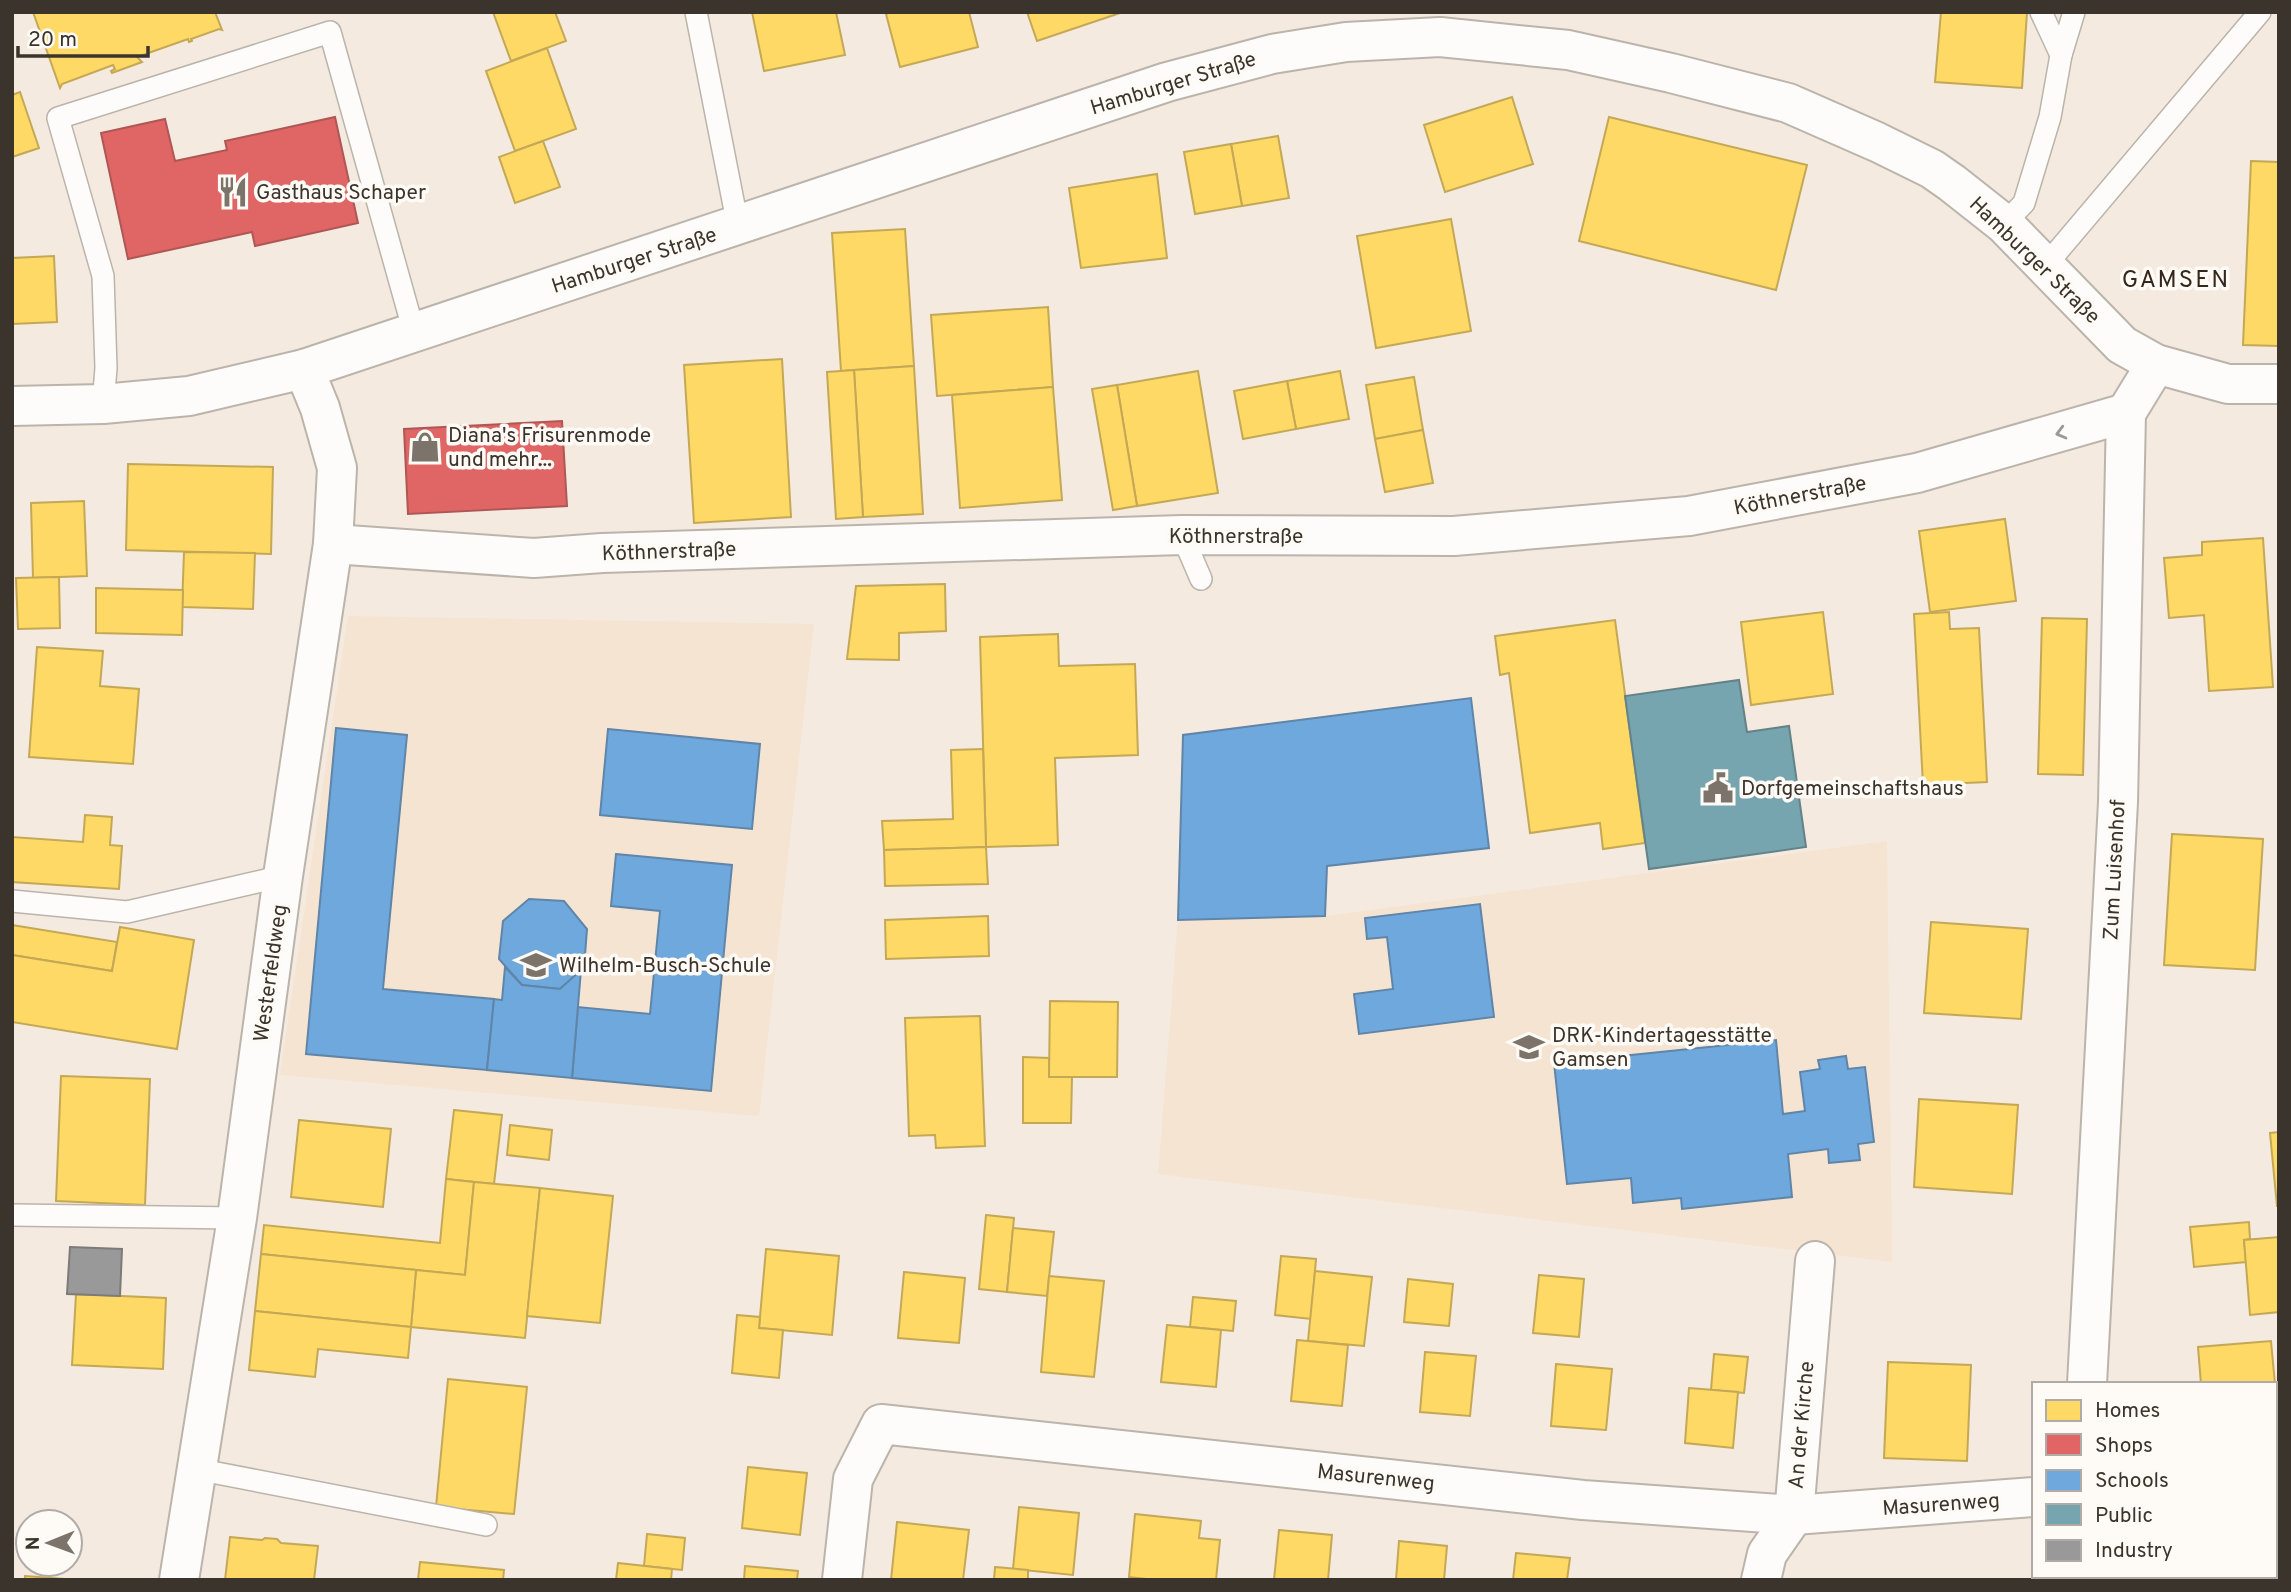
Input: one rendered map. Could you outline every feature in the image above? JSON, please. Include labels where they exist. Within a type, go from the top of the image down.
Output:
[{"type":"street","name":"Hamburger Straße","points":[[12,406],[103,404],[189,396],[304,369],[1167,82],[1259,57],[1346,42],[1440,37],[1568,50],[1788,103],[1932,169],[2004,224],[2122,345],[2157,364],[2228,384],[2279,384]]},
{"type":"street","points":[[2126,413],[2157,364]]},
{"type":"street","name":"Westerfeldweg","points":[[178,1580],[237,1218],[333,544],[337,468],[320,408],[304,369]]},
{"type":"street","name":"Köthnerstraße","points":[[333,544],[534,558],[602,553],[1182,535],[1454,536],[1689,516],[1917,473],[2126,413]]},
{"type":"street","name":"Zum Luisenhof","points":[[2087,1382],[2118,802],[2126,413]]},
{"type":"street","name":"An der Kirche","points":[[1761,1580],[1767,1554],[1794,1515],[1815,1261]]},
{"type":"street","name":"Masurenweg","points":[[842,1580],[853,1479],[881,1424],[1583,1500],[1794,1515],[2032,1497]]},
{"type":"lane","points":[[696,12],[738,226]]},
{"type":"lane","points":[[2041,12],[2062,55]]},
{"type":"lane","points":[[2004,224],[2024,203],[2050,117],[2062,55],[2074,12]]},
{"type":"lane","points":[[2046,265],[2260,12]]},
{"type":"lane","points":[[103,404],[106,368],[103,276],[58,118],[330,32],[414,332]]},
{"type":"lane","points":[[1182,535],[1201,579]]},
{"type":"lane","points":[[12,901],[127,912],[284,876]]},
{"type":"lane","points":[[12,1215],[237,1218]]},
{"type":"lane","points":[[196,1469],[486,1525]]},
{"type":"shaded area","name":"Wilhelm-Busch-Schule","points":[[348,616],[814,624],[759,1116],[280,1075]]},
{"type":"shaded area","name":"DRK-Kindertagesstätte Gamsen","points":[[1887,841],[1892,1262],[1158,1174],[1178,920],[1325,916]]},
{"type":"building: Homes","points":[[33,12],[215,12],[222,30],[137,57],[142,62],[112,73],[115,69],[113,65],[62,84],[60,88]]},
{"type":"building: Homes","points":[[493,12],[555,12],[566,41],[511,61]]},
{"type":"building: Homes","points":[[752,12],[836,12],[845,55],[764,71]]},
{"type":"building: Homes","points":[[969,12],[978,47],[900,67],[886,14]]},
{"type":"building: Homes","points":[[1027,12],[1123,12],[1037,41]]},
{"type":"building: Homes","points":[[1941,12],[2027,12],[2022,88],[1935,82]]},
{"type":"building: Homes","points":[[547,48],[576,129],[515,151],[486,71]]},
{"type":"building: Homes","points":[[20,92],[39,148],[12,157],[12,95]]},
{"type":"building: Homes","points":[[1512,97],[1533,164],[1445,192],[1424,125]]},
{"type":"building: Homes","points":[[1609,117],[1807,165],[1776,290],[1579,241]]},
{"type":"building: Homes","points":[[1278,136],[1289,198],[1242,206],[1231,144]]},
{"type":"building: Homes","points":[[543,141],[560,187],[515,203],[499,157]]},
{"type":"building: Homes","points":[[1231,144],[1242,206],[1195,214],[1184,152]]},
{"type":"building: Homes","points":[[2251,161],[2279,162],[2279,346],[2243,345]]},
{"type":"building: Homes","points":[[1157,174],[1167,258],[1081,268],[1069,188]]},
{"type":"building: Homes","points":[[1451,219],[1471,331],[1376,348],[1357,236]]},
{"type":"building: Homes","points":[[905,229],[914,366],[841,371],[832,233]]},
{"type":"building: Homes","points":[[54,256],[57,322],[12,324],[12,258]]},
{"type":"building: Homes","points":[[1048,307],[1053,387],[937,396],[931,315]]},
{"type":"building: Homes","points":[[782,359],[791,517],[694,523],[684,365]]},
{"type":"building: Homes","points":[[914,366],[923,514],[863,517],[854,370]]},
{"type":"building: Homes","points":[[854,370],[863,517],[836,519],[827,372]]},
{"type":"building: Homes","points":[[1198,371],[1218,493],[1137,506],[1117,385]]},
{"type":"building: Homes","points":[[1340,371],[1349,419],[1296,429],[1287,381]]},
{"type":"building: Homes","points":[[1414,377],[1423,430],[1375,439],[1366,385]]},
{"type":"building: Homes","points":[[1287,381],[1296,429],[1243,439],[1234,391]]},
{"type":"building: Homes","points":[[1117,385],[1137,506],[1113,510],[1092,389]]},
{"type":"building: Homes","points":[[1053,387],[1062,500],[960,508],[952,395]]},
{"type":"building: Homes","points":[[1423,430],[1433,483],[1385,492],[1375,439]]},
{"type":"building: Homes","points":[[128,464],[273,467],[271,554],[126,550]]},
{"type":"building: Homes","points":[[84,501],[87,576],[33,578],[31,503]]},
{"type":"building: Homes","points":[[2005,519],[2016,601],[1930,612],[1919,531]]},
{"type":"building: Homes","points":[[2263,538],[2273,687],[2209,691],[2204,615],[2169,618],[2164,558],[2202,555],[2202,542]]},
{"type":"building: Homes","points":[[184,552],[255,553],[253,609],[182,607]]},
{"type":"building: Homes","points":[[59,577],[60,628],[18,629],[16,578]]},
{"type":"building: Homes","points":[[945,584],[946,631],[899,633],[899,660],[847,659],[856,586]]},
{"type":"building: Homes","points":[[96,588],[183,590],[182,635],[96,633]]},
{"type":"building: Homes","points":[[1823,612],[1833,694],[1751,705],[1741,622]]},
{"type":"building: Homes","points":[[1949,612],[1950,629],[1979,628],[1987,782],[1923,785],[1914,614]]},
{"type":"building: Homes","points":[[2042,618],[2087,619],[2083,775],[2038,774]]},
{"type":"building: Homes","points":[[1615,620],[1645,843],[1603,849],[1600,823],[1530,833],[1509,673],[1500,675],[1495,636]]},
{"type":"building: Homes","points":[[1058,634],[1059,666],[1135,664],[1138,755],[1055,758],[1058,845],[986,847],[980,637]]},
{"type":"building: Homes","points":[[37,647],[103,651],[100,686],[139,689],[133,764],[29,757]]},
{"type":"building: Homes","points":[[983,749],[986,847],[884,850],[882,821],[953,819],[951,750]]},
{"type":"building: Homes","points":[[85,815],[112,817],[110,845],[122,846],[119,889],[12,882],[12,837],[83,842]]},
{"type":"building: Homes","points":[[2172,834],[2263,839],[2255,970],[2164,965]]},
{"type":"building: Homes","points":[[986,847],[988,884],[885,886],[884,850]]},
{"type":"building: Homes","points":[[988,916],[989,956],[886,959],[885,920]]},
{"type":"building: Homes","points":[[1931,922],[2028,929],[2021,1019],[1924,1013]]},
{"type":"building: Homes","points":[[12,925],[117,942],[112,971],[12,955]]},
{"type":"building: Homes","points":[[120,927],[194,940],[177,1049],[12,1022],[12,955],[112,971]]},
{"type":"building: Homes","points":[[1050,1001],[1118,1002],[1117,1077],[1049,1077]]},
{"type":"building: Homes","points":[[980,1016],[985,1146],[936,1148],[935,1135],[909,1136],[905,1018]]},
{"type":"building: Homes","points":[[1023,1057],[1049,1058],[1049,1077],[1072,1077],[1071,1123],[1023,1123]]},
{"type":"building: Homes","points":[[61,1076],[150,1079],[145,1205],[56,1201]]},
{"type":"building: Homes","points":[[1919,1099],[2018,1105],[2012,1194],[1914,1187]]},
{"type":"building: Homes","points":[[454,1110],[502,1115],[494,1184],[446,1179]]},
{"type":"building: Homes","points":[[299,1120],[391,1129],[383,1207],[291,1197]]},
{"type":"building: Homes","points":[[510,1125],[552,1130],[549,1160],[507,1155]]},
{"type":"building: Homes","points":[[2279,1132],[2279,1206],[2277,1206],[2270,1133]]},
{"type":"building: Homes","points":[[446,1179],[474,1182],[465,1275],[261,1254],[264,1225],[440,1243]]},
{"type":"building: Homes","points":[[474,1182],[540,1188],[525,1338],[411,1327],[416,1270],[465,1275]]},
{"type":"building: Homes","points":[[540,1188],[613,1196],[600,1323],[527,1316]]},
{"type":"building: Homes","points":[[986,1215],[1014,1218],[1007,1292],[979,1289]]},
{"type":"building: Homes","points":[[2249,1222],[2250,1239],[2244,1240],[2246,1262],[2194,1267],[2190,1227]]},
{"type":"building: Homes","points":[[1013,1228],[1054,1232],[1047,1296],[1007,1292]]},
{"type":"building: Homes","points":[[2279,1237],[2279,1312],[2250,1315],[2244,1240]]},
{"type":"building: Homes","points":[[766,1249],[839,1256],[832,1335],[759,1328]]},
{"type":"building: Homes","points":[[261,1254],[416,1270],[411,1327],[255,1311]]},
{"type":"building: Homes","points":[[1281,1256],[1316,1259],[1311,1319],[1275,1315]]},
{"type":"building: Homes","points":[[1315,1271],[1372,1277],[1364,1346],[1308,1341]]},
{"type":"building: Homes","points":[[904,1272],[965,1278],[959,1343],[898,1338]]},
{"type":"building: Homes","points":[[1539,1275],[1584,1279],[1579,1337],[1533,1333]]},
{"type":"building: Homes","points":[[1049,1276],[1104,1281],[1094,1377],[1041,1372]]},
{"type":"building: Homes","points":[[1408,1279],[1453,1284],[1449,1326],[1404,1322]]},
{"type":"building: Homes","points":[[76,1294],[166,1298],[163,1369],[72,1365]]},
{"type":"building: Homes","points":[[1193,1297],[1236,1301],[1233,1331],[1190,1327]]},
{"type":"building: Homes","points":[[255,1311],[411,1327],[408,1358],[318,1349],[315,1377],[249,1370]]},
{"type":"building: Homes","points":[[737,1315],[760,1317],[759,1328],[783,1330],[779,1378],[732,1373]]},
{"type":"building: Homes","points":[[1167,1325],[1221,1330],[1216,1387],[1161,1382]]},
{"type":"building: Homes","points":[[1297,1340],[1348,1345],[1342,1406],[1291,1401]]},
{"type":"building: Homes","points":[[2271,1341],[2275,1382],[2201,1382],[2198,1347]]},
{"type":"building: Homes","points":[[1425,1352],[1476,1356],[1470,1416],[1420,1412]]},
{"type":"building: Homes","points":[[1714,1354],[1748,1357],[1744,1393],[1711,1390]]},
{"type":"building: Homes","points":[[1888,1362],[1971,1365],[1967,1461],[1884,1458]]},
{"type":"building: Homes","points":[[1556,1364],[1612,1369],[1606,1430],[1551,1426]]},
{"type":"building: Homes","points":[[448,1379],[527,1387],[514,1514],[436,1507]]},
{"type":"building: Homes","points":[[1689,1388],[1738,1392],[1733,1448],[1685,1443]]},
{"type":"building: Homes","points":[[748,1467],[807,1473],[800,1535],[742,1528]]},
{"type":"building: Homes","points":[[1019,1507],[1079,1513],[1073,1575],[1013,1569]]},
{"type":"building: Homes","points":[[1135,1514],[1201,1521],[1199,1538],[1220,1540],[1216,1580],[1155,1580],[1129,1577]]},
{"type":"building: Homes","points":[[897,1522],[969,1530],[963,1580],[891,1580]]},
{"type":"building: Homes","points":[[1279,1530],[1332,1535],[1328,1580],[1274,1580]]},
{"type":"building: Homes","points":[[647,1534],[685,1538],[682,1570],[644,1566]]},
{"type":"building: Homes","points":[[230,1537],[277,1539],[281,1543],[318,1546],[314,1580],[225,1580]]},
{"type":"building: Homes","points":[[1399,1541],[1447,1546],[1444,1580],[1396,1580]]},
{"type":"building: Homes","points":[[1516,1553],[1570,1558],[1567,1580],[1513,1580]]},
{"type":"building: Homes","points":[[420,1562],[504,1570],[503,1580],[418,1580]]},
{"type":"building: Homes","points":[[618,1563],[672,1569],[671,1580],[616,1580]]},
{"type":"building: Homes","points":[[745,1566],[798,1571],[797,1580],[744,1580]]},
{"type":"building: Homes","points":[[995,1567],[1028,1570],[1028,1580],[994,1580]]},
{"type":"building: Homes","points":[[52,1578],[78,1580],[25,1580]]},
{"type":"building: Shops","name":"Gasthaus Schaper","points":[[335,117],[358,223],[255,246],[252,232],[128,259],[101,133],[165,119],[175,161],[227,150],[225,141]]},
{"type":"building: Shops","points":[[562,421],[567,506],[408,514],[404,429]]},
{"type":"building: Schools","points":[[1471,698],[1489,848],[1327,866],[1325,916],[1178,920],[1183,735]]},
{"type":"building: Schools","points":[[336,728],[407,735],[383,989],[494,999],[487,1070],[306,1054]]},
{"type":"building: Schools","points":[[608,729],[760,744],[752,829],[600,815]]},
{"type":"building: Schools","points":[[616,854],[732,865],[711,1091],[572,1078],[578,1007],[650,1014],[660,911],[611,906]]},
{"type":"building: Schools","points":[[529,899],[564,901],[587,929],[584,968],[560,989],[522,985],[499,959],[503,921]]},
{"type":"building: Schools","points":[[1480,904],[1494,1017],[1359,1034],[1354,994],[1393,989],[1387,937],[1367,939],[1365,918]]},
{"type":"building: Schools","points":[[505,967],[522,985],[560,989],[581,970],[572,1078],[487,1070],[494,999],[502,1000]]},
{"type":"building: Schools","points":[[1776,1040],[1783,1114],[1805,1111],[1800,1072],[1820,1069],[1818,1060],[1846,1056],[1848,1069],[1865,1067],[1874,1142],[1858,1144],[1860,1160],[1829,1163],[1828,1149],[1788,1154],[1792,1197],[1682,1209],[1681,1198],[1633,1203],[1631,1178],[1567,1184],[1554,1063]]},
{"type":"building: Public","name":"Dorfgemeinschaftshaus","points":[[1739,680],[1747,732],[1789,726],[1806,847],[1649,869],[1625,696]]},
{"type":"building: Industry","points":[[70,1247],[122,1249],[120,1296],[67,1294]]},
{"type":"place","name":"Gasthaus Schaper","points":[[233,192]]},
{"type":"place","name":"Diana's Frisurenmode und mehr...","points":[[425,447]]},
{"type":"place","name":"Dorfgemeinschaftshaus","points":[[1718,788]]},
{"type":"place","name":"Wilhelm-Busch-Schule","points":[[536,965]]},
{"type":"place","name":"DRK-Kindertagesstätte Gamsen","points":[[1529,1047]]},
{"type":"district","name":"GAMSEN","points":[[2176,279]]}]
